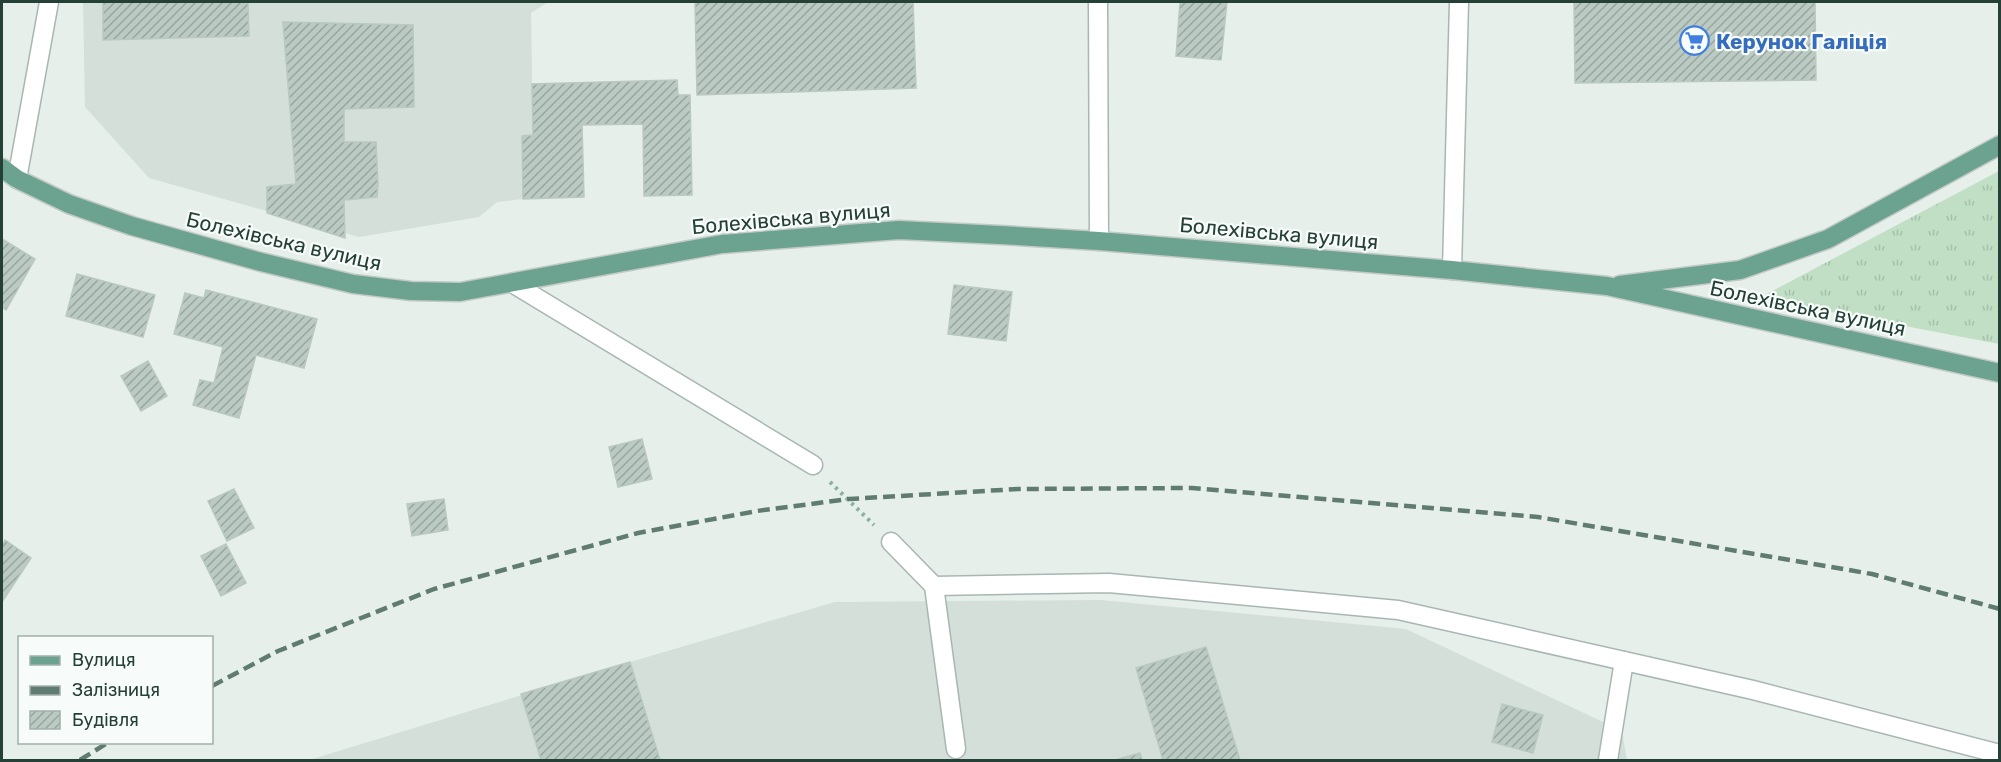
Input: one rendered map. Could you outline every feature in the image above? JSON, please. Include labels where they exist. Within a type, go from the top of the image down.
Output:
[{"type":"main road","name":"Болехівська вулиця","points":[[1606,286],[1740,270],[1828,240],[2000,145]]},
{"type":"main road","name":"Болехівська вулиця","points":[[9,173],[69,204],[132,226],[261,262],[353,284],[411,291],[460,292],[722,244],[899,230],[1099,241],[1452,270],[1606,286],[2000,373]]},
{"type":"street","points":[[9,173],[49,2]]},
{"type":"street","points":[[1098,2],[1099,241]]},
{"type":"street","points":[[1452,270],[1459,2]]},
{"type":"street","points":[[512,284],[813,465]]},
{"type":"street","points":[[891,542],[934,586],[956,749]]},
{"type":"street","points":[[934,586],[1109,583],[1398,610],[1754,690],[2000,754]]},
{"type":"street","points":[[1608,760],[1624,661]]},
{"type":"path","points":[[813,465],[891,542]]},
{"type":"shaded area","points":[[83,2],[548,2],[531,13],[533,135],[522,136],[523,199],[497,202],[479,217],[359,237],[149,178],[85,107]]},
{"type":"shaded area","points":[[1100,600],[1406,629],[1622,731],[1627,760],[309,760],[835,602]]},
{"type":"green space","points":[[1999,171],[1999,344],[1759,298]]},
{"type":"building","points":[[103,2],[248,2],[249,36],[103,40]]},
{"type":"building","points":[[695,2],[913,2],[916,88],[697,95]]},
{"type":"building","points":[[1180,2],[1227,2],[1221,60],[1176,56]]},
{"type":"building","name":"Керунок Галіція","points":[[1574,2],[1815,2],[1816,80],[1575,83]]},
{"type":"building","points":[[283,22],[413,25],[414,107],[344,109],[344,142],[376,142],[378,184],[377,197],[344,200],[345,238],[267,213],[267,187],[296,184]]},
{"type":"building","points":[[677,80],[678,95],[690,95],[692,195],[644,196],[643,124],[582,125],[584,197],[523,199],[522,136],[533,135],[532,84]]},
{"type":"building","points":[[2,239],[35,259],[6,310],[2,307]]},
{"type":"building","points":[[77,274],[155,295],[143,337],[66,316]]},
{"type":"building","points":[[954,285],[1012,292],[1006,341],[948,334]]},
{"type":"building","points":[[206,290],[317,319],[304,368],[256,355],[239,418],[193,405],[200,380],[214,383],[223,347],[174,334],[185,293],[204,298]]},
{"type":"building","points":[[148,361],[167,396],[141,411],[121,376]]},
{"type":"building","points":[[642,439],[652,479],[618,487],[609,447]]},
{"type":"building","points":[[234,489],[254,528],[227,541],[208,501]]},
{"type":"building","points":[[444,499],[448,530],[412,536],[407,504]]},
{"type":"building","points":[[5,540],[31,558],[2,602],[2,546]]},
{"type":"building","points":[[226,544],[246,583],[221,596],[201,556]]},
{"type":"building","points":[[1206,647],[1240,760],[1163,760],[1136,668]]},
{"type":"building","points":[[630,662],[660,760],[541,760],[521,694]]},
{"type":"building","points":[[1502,704],[1543,715],[1533,753],[1492,742]]},
{"type":"building","points":[[1140,753],[1142,760],[1115,760]]},
{"type":"railway","points":[[213,685],[278,651],[434,589],[638,533],[757,511],[849,499],[1018,489],[1192,488],[1538,517],[1872,574],[2000,609]]},
{"type":"railway","points":[[80,760],[106,744]]},
{"type":"place","name":"Керунок Галіція","points":[[1695,41]]}]
